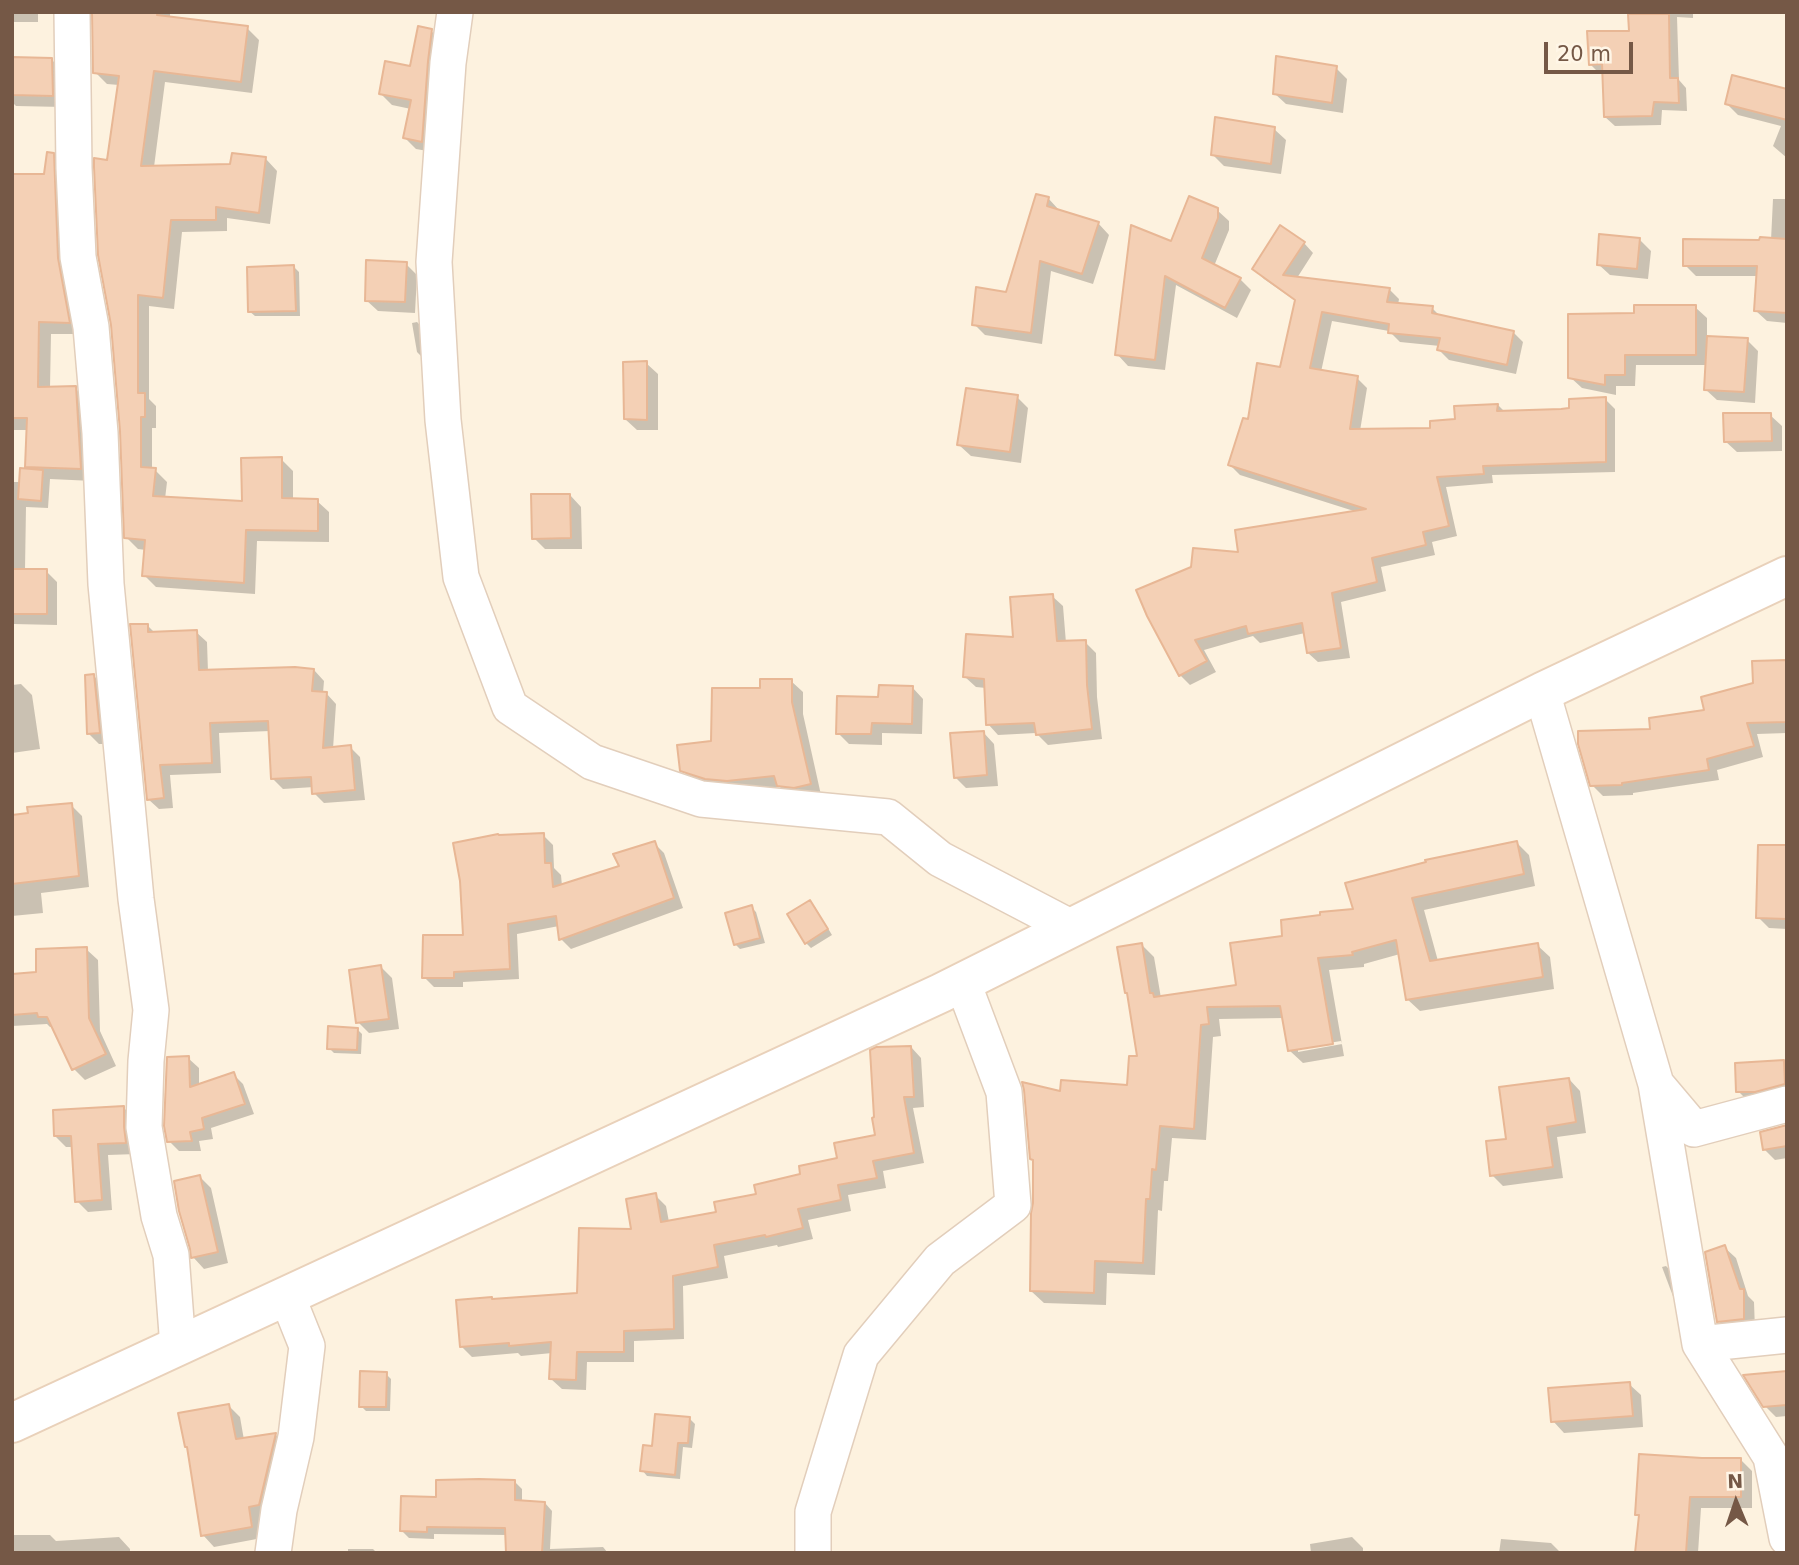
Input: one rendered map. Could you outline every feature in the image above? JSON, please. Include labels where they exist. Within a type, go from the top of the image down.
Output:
[{"type":"street","points":[[72,12],[78,257],[91,327],[100,433],[106,584],[136,899],[151,1010],[144,1127],[159,1216],[172,1255],[178,1346]]},
{"type":"street","points":[[455,12],[448,63],[434,262],[443,420],[461,577],[510,707],[592,762],[701,799],[888,817],[940,859],[1072,928]]},
{"type":"street","points":[[12,1423],[962,983],[1542,692],[1787,576]]},
{"type":"street","points":[[1542,692],[1656,1084],[1700,1344],[1771,1457],[1787,1538]]},
{"type":"street","points":[[813,1553],[813,1512],[861,1355],[940,1260],[1013,1205],[1004,1092],[962,983]]},
{"type":"street","points":[[1656,1084],[1694,1129],[1787,1104]]},
{"type":"street","points":[[273,1553],[279,1510],[296,1437],[307,1346],[287,1296]]},
{"type":"street","points":[[1700,1344],[1787,1335]]},
{"type":"building","points":[[92,12],[158,12],[157,15],[248,26],[241,82],[154,71],[141,166],[230,164],[232,153],[266,157],[259,213],[216,207],[216,220],[171,220],[163,298],[138,295],[138,393],[145,393],[145,417],[141,417],[141,467],[156,468],[153,496],[242,501],[241,458],[282,457],[282,498],[318,499],[318,531],[246,530],[244,583],[142,576],[145,540],[124,538],[120,431],[111,325],[98,255],[94,167],[94,158],[107,160],[119,76],[93,73]]},
{"type":"building","points":[[1628,14],[1669,14],[1670,78],[1678,78],[1679,103],[1654,102],[1652,116],[1604,117],[1602,64],[1589,65],[1587,31],[1629,31]]},
{"type":"building","points":[[418,26],[432,29],[422,142],[403,138],[411,100],[379,94],[385,61],[410,66]]},
{"type":"building","points":[[1276,56],[1337,66],[1332,103],[1273,94]]},
{"type":"building","points":[[12,57],[52,58],[53,96],[12,95]]},
{"type":"building","points":[[1732,75],[1787,89],[1787,120],[1725,104]]},
{"type":"building","points":[[1215,117],[1275,127],[1271,164],[1211,155]]},
{"type":"building","points":[[47,152],[54,153],[58,258],[70,323],[39,322],[38,387],[76,386],[81,469],[25,467],[27,418],[12,418],[12,174],[44,174]]},
{"type":"building","points":[[1036,194],[1049,197],[1047,206],[1099,222],[1082,274],[1040,261],[1031,333],[972,325],[976,287],[1006,292]]},
{"type":"building","points":[[1189,196],[1218,208],[1218,218],[1202,258],[1241,278],[1225,308],[1165,276],[1155,360],[1115,355],[1131,225],[1171,241]]},
{"type":"building","points":[[1280,225],[1305,242],[1283,275],[1390,288],[1387,302],[1433,306],[1432,313],[1514,331],[1507,365],[1437,350],[1440,338],[1388,333],[1389,324],[1322,312],[1310,368],[1358,376],[1350,429],[1430,428],[1430,421],[1455,419],[1454,406],[1498,404],[1497,411],[1561,409],[1569,408],[1569,399],[1606,397],[1606,462],[1483,466],[1484,474],[1437,477],[1449,526],[1423,532],[1426,545],[1372,558],[1377,582],[1332,593],[1341,648],[1307,653],[1302,623],[1248,634],[1246,626],[1195,640],[1207,661],[1179,676],[1136,590],[1191,567],[1193,548],[1238,552],[1235,530],[1366,509],[1228,465],[1243,418],[1248,419],[1257,363],[1280,367],[1295,300],[1252,269]]},
{"type":"building","points":[[1599,234],[1640,238],[1637,269],[1597,265]]},
{"type":"building","points":[[1760,237],[1787,239],[1787,313],[1754,311],[1757,266],[1683,266],[1683,239],[1759,240]]},
{"type":"building","points":[[366,260],[407,262],[405,302],[365,301]]},
{"type":"building","points":[[294,265],[296,311],[248,312],[247,267]]},
{"type":"building","points":[[1634,305],[1696,305],[1696,355],[1625,355],[1625,375],[1605,375],[1605,385],[1568,378],[1568,314],[1634,313]]},
{"type":"building","points":[[1707,336],[1748,338],[1744,392],[1704,390]]},
{"type":"building","points":[[647,361],[647,420],[624,419],[623,362]]},
{"type":"building","points":[[966,388],[1018,395],[1010,452],[957,445]]},
{"type":"building","points":[[1723,413],[1771,413],[1772,441],[1724,442]]},
{"type":"building","points":[[20,468],[43,470],[41,501],[18,499]]},
{"type":"building","points":[[531,494],[570,494],[571,538],[532,539]]},
{"type":"building","points":[[12,569],[47,569],[47,614],[12,614]]},
{"type":"building","points":[[1053,594],[1057,641],[1086,640],[1092,729],[1036,735],[1034,723],[986,725],[984,679],[963,677],[966,634],[1013,637],[1010,597]]},
{"type":"building","points":[[130,624],[148,624],[148,632],[197,630],[199,670],[295,667],[314,669],[312,691],[327,692],[323,748],[351,745],[355,790],[312,794],[311,777],[271,779],[268,721],[210,723],[212,763],[160,765],[164,798],[147,800]]},
{"type":"building","points":[[1787,660],[1787,722],[1747,723],[1754,746],[1707,759],[1709,770],[1622,785],[1590,786],[1578,744],[1578,731],[1650,729],[1649,718],[1704,710],[1701,697],[1753,683],[1752,661]]},
{"type":"building","points":[[94,674],[100,733],[87,734],[85,675]]},
{"type":"building","points":[[760,679],[792,679],[792,702],[811,784],[794,788],[777,786],[774,776],[727,781],[705,779],[680,771],[677,745],[711,741],[712,688],[760,688]]},
{"type":"building","points":[[879,685],[913,686],[912,724],[872,723],[871,734],[836,734],[837,696],[878,697]]},
{"type":"building","points":[[984,731],[987,775],[954,778],[950,733]]},
{"type":"building","points":[[72,803],[79,876],[12,884],[12,815],[28,813],[27,807]]},
{"type":"building","points":[[544,833],[545,863],[551,863],[553,887],[619,866],[613,854],[655,841],[674,898],[559,940],[556,916],[508,924],[510,969],[454,972],[454,978],[422,978],[423,935],[463,935],[460,881],[453,843],[498,834]]},
{"type":"building","points":[[1517,841],[1524,874],[1412,898],[1430,961],[1538,943],[1543,977],[1406,1000],[1396,940],[1352,952],[1353,955],[1318,958],[1333,1044],[1288,1051],[1280,1006],[1207,1007],[1209,1024],[1201,1025],[1194,1129],[1160,1126],[1156,1170],[1152,1169],[1150,1199],[1146,1199],[1143,1263],[1095,1261],[1094,1293],[1030,1291],[1033,1160],[1030,1159],[1022,1082],[1060,1091],[1061,1080],[1127,1085],[1129,1056],[1137,1056],[1117,947],[1142,943],[1150,993],[1153,993],[1154,997],[1236,985],[1230,943],[1282,936],[1281,920],[1353,909],[1345,883],[1426,862],[1425,860]]},
{"type":"building","points":[[1758,845],[1787,845],[1787,919],[1756,918]]},
{"type":"building","points":[[810,900],[828,929],[805,944],[787,914]]},
{"type":"building","points":[[752,905],[760,938],[734,945],[725,913]]},
{"type":"building","points":[[87,947],[89,1018],[106,1054],[72,1070],[47,1017],[38,1017],[37,1013],[12,1015],[12,974],[36,972],[36,949]]},
{"type":"building","points":[[381,965],[389,1019],[356,1023],[349,970]]},
{"type":"building","points":[[328,1026],[358,1028],[357,1050],[327,1049]]},
{"type":"building","points":[[911,1046],[914,1097],[904,1097],[914,1153],[873,1161],[877,1178],[838,1185],[841,1200],[798,1209],[803,1228],[714,1245],[718,1267],[673,1276],[674,1329],[624,1331],[624,1352],[577,1352],[576,1380],[549,1379],[551,1342],[460,1347],[456,1300],[577,1293],[579,1228],[631,1229],[626,1199],[656,1193],[661,1222],[716,1212],[714,1202],[756,1194],[754,1185],[800,1174],[799,1166],[837,1158],[834,1143],[875,1135],[870,1050],[876,1047]]},
{"type":"building","points":[[189,1056],[190,1087],[234,1072],[245,1104],[202,1118],[204,1129],[190,1132],[192,1141],[167,1142],[164,1126],[167,1057]]},
{"type":"building","points":[[1784,1060],[1785,1084],[1755,1092],[1736,1092],[1735,1063]]},
{"type":"building","points":[[1569,1078],[1576,1122],[1547,1127],[1553,1167],[1490,1176],[1486,1141],[1506,1139],[1499,1087]]},
{"type":"building","points":[[124,1106],[126,1143],[98,1144],[102,1200],[75,1202],[71,1136],[54,1136],[53,1110]]},
{"type":"building","points":[[1787,1125],[1787,1146],[1763,1150],[1760,1132]]},
{"type":"building","points":[[200,1175],[218,1252],[191,1258],[174,1181]]},
{"type":"building","points":[[1725,1245],[1740,1289],[1744,1289],[1744,1319],[1717,1322],[1705,1252]]},
{"type":"building","points":[[360,1371],[387,1372],[386,1407],[359,1407]]},
{"type":"building","points":[[1787,1371],[1787,1405],[1763,1407],[1743,1375]]},
{"type":"building","points":[[1630,1382],[1633,1416],[1551,1422],[1548,1388]]},
{"type":"building","points":[[229,1404],[236,1439],[276,1433],[259,1505],[249,1507],[252,1527],[201,1536],[187,1447],[178,1413]]},
{"type":"building","points":[[655,1414],[690,1417],[688,1443],[678,1443],[675,1475],[640,1471],[643,1445],[652,1446]]},
{"type":"building","points":[[1639,1454],[1741,1458],[1741,1497],[1690,1497],[1686,1553],[1635,1553],[1639,1515],[1635,1515]]},
{"type":"building","points":[[436,1480],[515,1480],[515,1500],[545,1502],[542,1553],[506,1553],[505,1528],[427,1527],[427,1532],[400,1531],[401,1496],[436,1497]]}]
